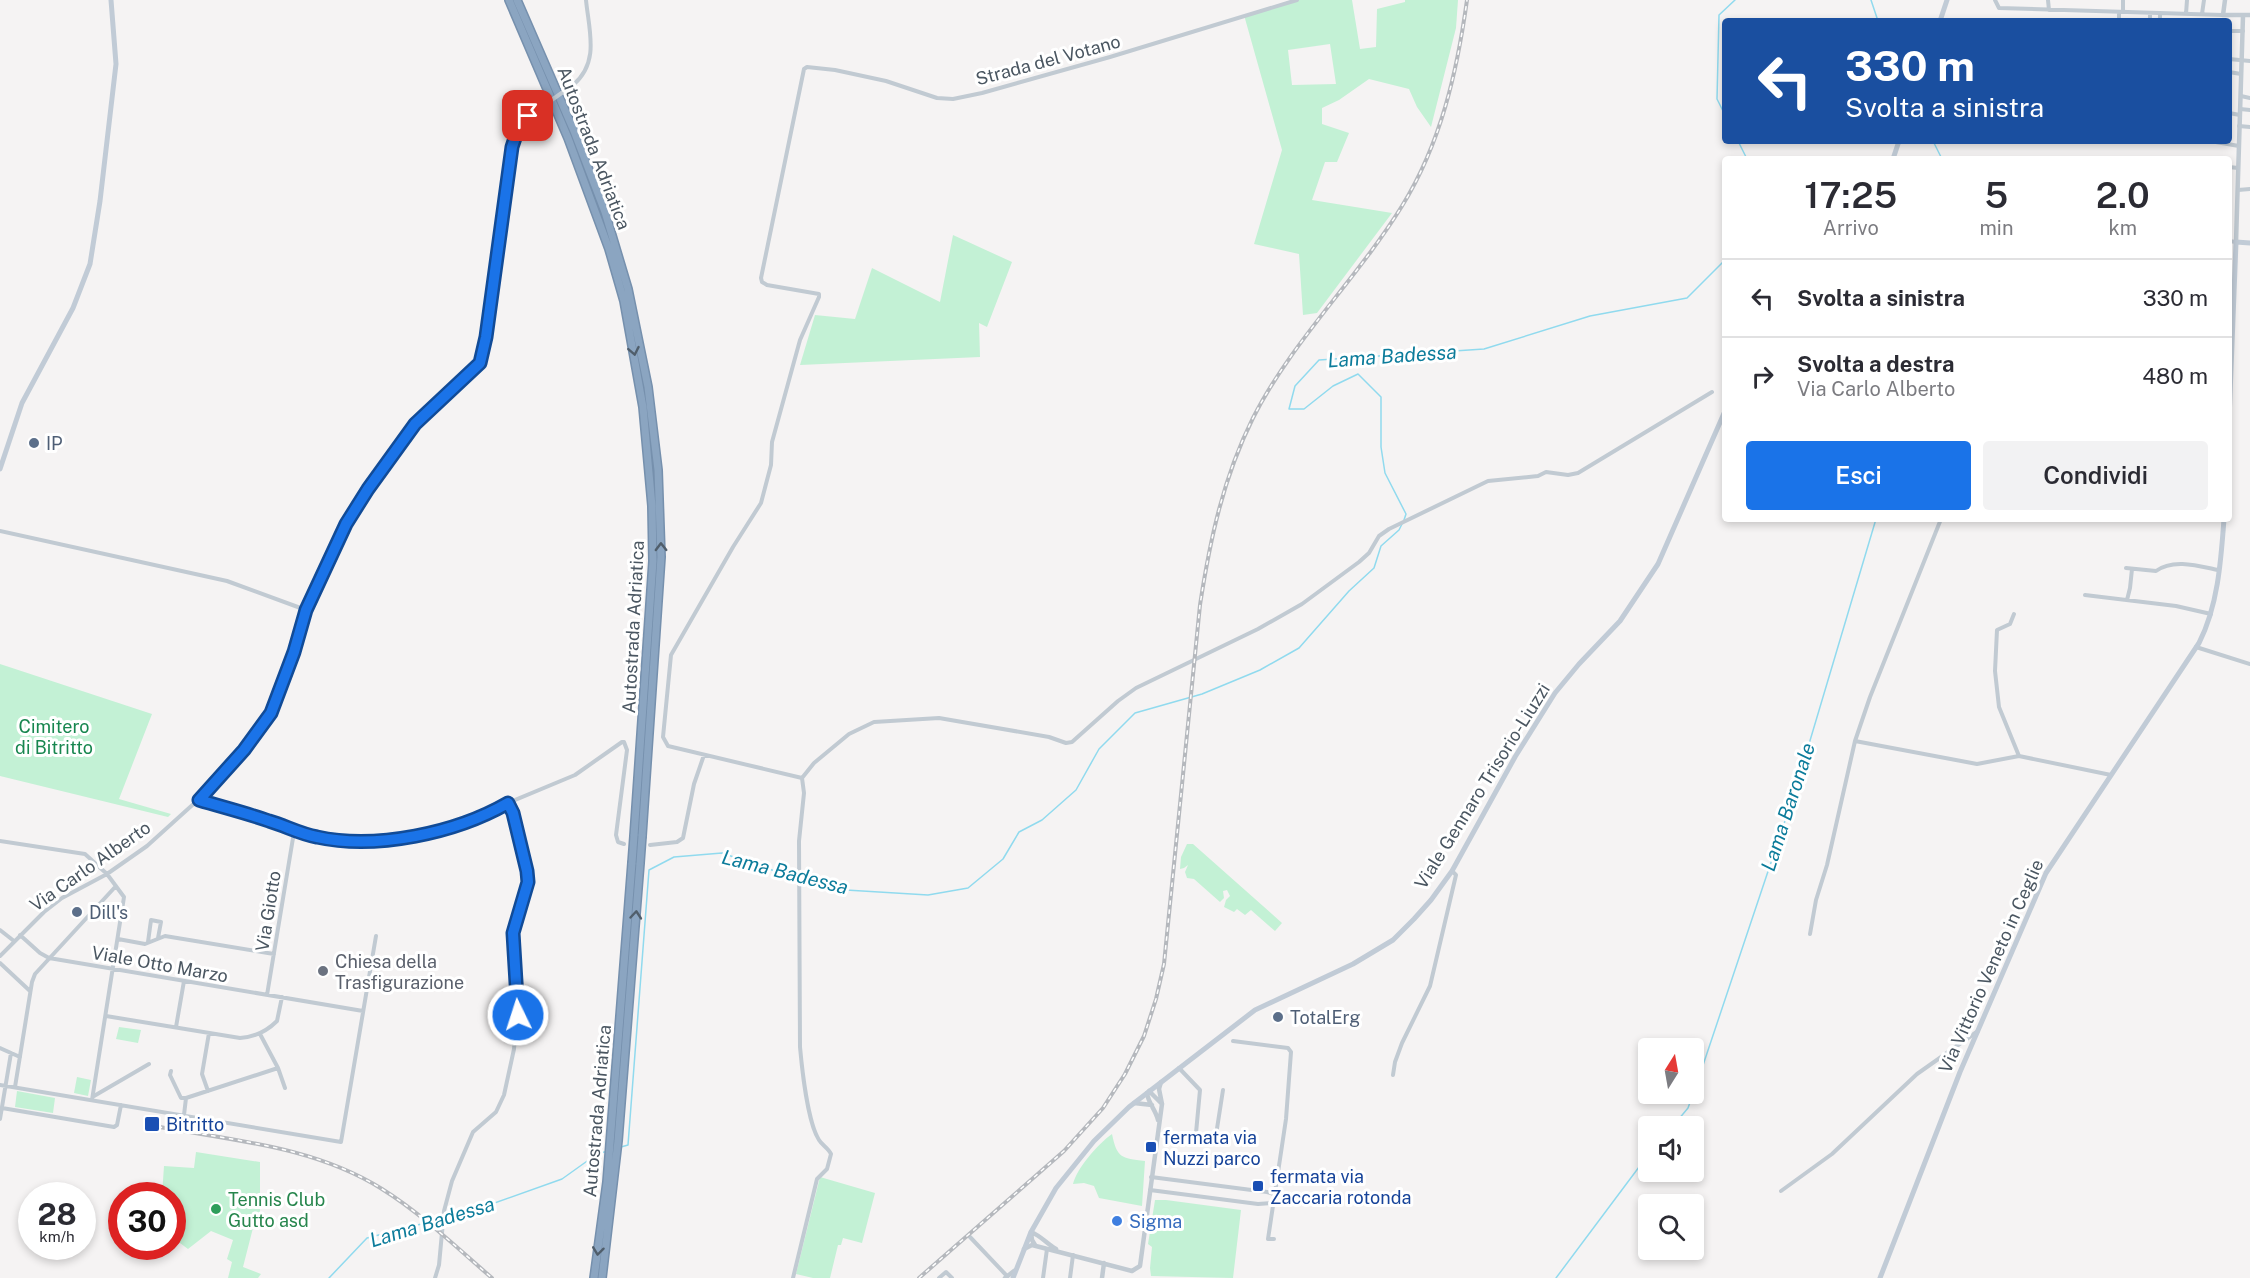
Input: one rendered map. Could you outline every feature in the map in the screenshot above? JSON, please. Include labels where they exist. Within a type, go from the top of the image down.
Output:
[{"type":"highway","name":"Autostrada Adriatica","points":[[509,0],[568,138],[609,249],[624,301],[643,407],[652,506],[653,561],[638,836]]},
{"type":"highway","name":"Autostrada Adriatica","points":[[518,0],[574,131],[605,212],[628,289],[648,387],[658,470],[661,557],[602,1278]]},
{"type":"highway","name":"Autostrada Adriatica","points":[[594,1278],[610,1183]]},
{"type":"main road","points":[[0,469],[21,403],[73,308],[90,264],[116,64],[111,0]]},
{"type":"main road","points":[[1941,18],[1947,0]]},
{"type":"main road","points":[[2232,241],[2250,243]]},
{"type":"main road","name":"Viale Gennaro Trisorio-Liuzzi","points":[[1008,1277],[1014,1271],[1038,1218],[1056,1188],[1099,1135],[1134,1103],[1255,1010],[1353,964],[1393,940],[1414,919],[1452,871],[1515,757],[1555,693],[1620,621],[1658,564],[1722,418]]},
{"type":"main road","name":"Via Vittorio Veneto in Ceglie","points":[[1880,1278],[1948,1102],[2046,873],[2206,630],[2211,614],[2224,522]]},
{"type":"street","name":"Via Carlo Alberto","points":[[1,952],[62,898],[107,874],[147,846],[199,800],[244,750],[271,713],[294,652],[306,610],[346,524],[415,424],[480,363],[486,337],[512,147],[518,129],[536,111],[583,76],[591,59],[586,0]]},
{"type":"street","name":"Strada del Votano","points":[[704,755],[668,746],[665,743],[663,737],[669,662],[684,630],[761,503],[771,465],[772,442],[800,340],[819,297],[819,294],[767,285],[762,282],[761,278],[804,69],[807,67],[836,70],[885,81],[937,98],[953,99],[982,93],[1129,51],[1297,0]]},
{"type":"street","points":[[1995,0],[1999,8],[2250,15]]},
{"type":"street","points":[[2048,0],[2049,10]]},
{"type":"street","points":[[2120,18],[2123,0]]},
{"type":"street","points":[[2186,14],[2187,0]]},
{"type":"street","points":[[2202,14],[2204,0]]},
{"type":"street","points":[[2223,15],[2225,0]]},
{"type":"street","points":[[2150,13],[2150,18]]},
{"type":"street","points":[[2160,13],[2160,18]]},
{"type":"street","points":[[2232,241],[2238,190],[2243,16]]},
{"type":"street","points":[[2232,31],[2243,31]]},
{"type":"street","points":[[2232,59],[2250,61]]},
{"type":"street","points":[[2232,72],[2241,74]]},
{"type":"street","points":[[2241,96],[2250,98]]},
{"type":"street","points":[[2232,113],[2250,110]]},
{"type":"street","points":[[2239,126],[2250,127]]},
{"type":"street","points":[[2227,144],[2239,146]]},
{"type":"street","points":[[2232,167],[2238,168]]},
{"type":"street","points":[[2238,190],[2250,189]]},
{"type":"street","points":[[793,1278],[817,1179],[827,1169],[831,1154],[819,1141],[815,1132],[803,1080],[800,1047],[799,841],[804,793],[802,778],[814,763],[849,734],[873,722],[939,718],[1049,737],[1066,743],[1072,742],[1136,688],[1302,604],[1359,562],[1369,553],[1379,536],[1389,529],[1488,480],[1538,476],[1546,472],[1568,475],[1578,473],[1712,392]]},
{"type":"street","points":[[1810,934],[1816,900],[1827,865],[1855,741],[1940,522]]},
{"type":"street","points":[[0,531],[227,581],[306,610]]},
{"type":"street","points":[[2126,568],[2156,571],[2165,564],[2201,566],[2218,570]]},
{"type":"street","points":[[2127,600],[2132,569]]},
{"type":"street","points":[[2085,595],[2211,614]]},
{"type":"street","points":[[2014,614],[2010,624],[1996,630],[1995,671],[1999,707],[2019,756]]},
{"type":"street","points":[[2196,647],[2250,664]]},
{"type":"street","points":[[1855,741],[1977,764],[2019,756],[2111,775]]},
{"type":"street","points":[[199,800],[268,820],[294,832],[343,841],[370,843],[459,826],[575,775],[624,742],[627,750],[616,835],[618,842],[624,843]]},
{"type":"street","points":[[650,845],[677,842],[683,838],[694,784],[704,755],[802,778]]},
{"type":"street","points":[[435,1278],[439,1265],[444,1211],[452,1181],[473,1132],[498,1108],[507,1088],[511,1069],[518,1015],[513,933],[528,882],[513,813],[508,803]]},
{"type":"street","name":"Via Giotto","points":[[267,995],[294,832]]},
{"type":"street","points":[[0,841],[85,854],[107,874],[124,897],[93,1098]]},
{"type":"street","points":[[1393,1075],[1402,1043],[1431,986],[1456,874],[1452,871]]},
{"type":"street","points":[[15,1087],[35,974],[116,886]]},
{"type":"street","points":[[148,942],[151,920],[160,922],[158,938]]},
{"type":"street","points":[[0,930],[14,941]]},
{"type":"street","points":[[20,935],[49,958]]},
{"type":"street","points":[[118,939],[148,942],[165,936],[274,954]]},
{"type":"street","points":[[0,1084],[341,1142],[376,936]]},
{"type":"street","name":"Viale Otto Marzo","points":[[49,958],[363,1011]]},
{"type":"street","points":[[0,963],[31,992]]},
{"type":"street","points":[[176,1028],[184,981]]},
{"type":"street","points":[[106,1016],[240,1038],[260,1034],[277,1022],[282,997]]},
{"type":"street","points":[[1781,1191],[1838,1149],[1917,1074],[1979,1030]]},
{"type":"street","points":[[208,1091],[202,1074],[209,1033]]},
{"type":"street","points":[[260,1034],[278,1068],[285,1088]]},
{"type":"street","points":[[1233,1041],[1288,1048],[1291,1052],[1286,1119],[1268,1239],[1274,1239]]},
{"type":"street","points":[[0,1048],[20,1057]]},
{"type":"street","points":[[0,1119],[12,1053]]},
{"type":"street","points":[[93,1098],[149,1064]]},
{"type":"street","points":[[171,1071],[170,1075],[181,1098],[186,1098],[278,1068]]},
{"type":"street","points":[[1179,1068],[1200,1090],[1196,1133],[1198,1137],[1213,1138],[1216,1135],[1223,1090]]},
{"type":"street","points":[[1038,1218],[1040,1235],[1047,1244],[1074,1255],[1132,1271],[1137,1269],[1142,1262],[1158,1120],[1162,1104],[1161,1082]]},
{"type":"street","points":[[1148,1092],[1162,1104]]},
{"type":"street","points":[[1148,1092],[1148,1098],[1154,1106],[1158,1120]]},
{"type":"street","points":[[184,1115],[186,1098]]},
{"type":"street","points":[[1134,1103],[1154,1106]]},
{"type":"street","points":[[1,1111],[114,1127],[117,1125],[121,1105]]},
{"type":"street","points":[[1151,1177],[1274,1194]]},
{"type":"street","points":[[1150,1190],[1258,1204],[1273,1203]]},
{"type":"street","points":[[1035,1245],[1031,1232],[1040,1235]]},
{"type":"street","points":[[970,1237],[1008,1277]]},
{"type":"street","points":[[1023,1249],[1035,1245],[1059,1250]]},
{"type":"street","points":[[1043,1278],[1047,1249]]},
{"type":"street","points":[[1070,1278],[1074,1255]]},
{"type":"street","points":[[1102,1278],[1104,1263]]},
{"type":"street","points":[[939,1278],[946,1272],[952,1278]]},
{"type":"green space","points":[[1292,0],[1352,0],[1360,49],[1376,47],[1377,9],[1405,2],[1405,0],[1458,0],[1456,28],[1431,127],[1417,107],[1409,89],[1369,79],[1339,100],[1322,108],[1322,124],[1349,133],[1337,162],[1325,162],[1312,200],[1392,213],[1317,313],[1303,315],[1299,254],[1254,244],[1282,150],[1244,15]],"holes":[[[1330,44],[1336,84],[1292,85],[1288,50]]]},
{"type":"green space","points":[[953,235],[1012,262],[987,327],[979,323],[980,357],[800,365],[815,315],[855,319],[872,268],[940,302]]},
{"type":"green space","name":"Cimitero di Bitritto","points":[[0,664],[152,714],[119,799],[171,814],[168,817],[0,776]]},
{"type":"green space","points":[[1187,844],[1193,844],[1282,923],[1275,931],[1251,910],[1245,915],[1237,909],[1234,912],[1224,907],[1230,896],[1227,890],[1223,891],[1224,898],[1220,902],[1194,879],[1187,878],[1185,872],[1188,865],[1180,869],[1181,857]]},
{"type":"green space","points":[[119,1027],[141,1030],[138,1043],[116,1039]]},
{"type":"green space","points":[[77,1077],[91,1080],[88,1096],[74,1093]]},
{"type":"green space","points":[[17,1091],[55,1098],[53,1113],[15,1107]]},
{"type":"green space","points":[[1112,1134],[1116,1148],[1121,1155],[1145,1161],[1142,1206],[1099,1198],[1094,1186],[1084,1183],[1073,1184],[1089,1157]]},
{"type":"green space","name":"Tennis Club Gutto asd","points":[[196,1152],[260,1162],[260,1222],[254,1224],[243,1267],[261,1274],[258,1278],[228,1278],[232,1262],[227,1259],[233,1240],[211,1231],[188,1249],[186,1248],[186,1182],[163,1182],[164,1166],[194,1168]]},
{"type":"green space","points":[[820,1177],[875,1193],[862,1243],[843,1238],[841,1245],[838,1245],[830,1278],[813,1278],[796,1274]]},
{"type":"green space","points":[[1155,1200],[1241,1210],[1233,1278],[1151,1276],[1152,1247],[1148,1244]]},
{"type":"waterway","name":"Lama Badessa","points":[[1722,109],[1717,99],[1719,15],[1735,0]]},
{"type":"waterway","name":"Lama Baronale","points":[[1871,0],[1877,18]]},
{"type":"waterway","name":"Lama Badessa","points":[[1740,144],[1746,156]]},
{"type":"waterway","name":"Lama Baronale","points":[[1934,144],[1940,156]]},
{"type":"waterway","name":"Lama Badessa","points":[[1404,520],[1406,514],[1385,473],[1381,447],[1381,397],[1358,374],[1333,386],[1304,409],[1289,409],[1295,386],[1319,360],[1484,349],[1590,316],[1687,298],[1722,263]]},
{"type":"waterway","name":"Lama Baronale","points":[[1704,1062],[1795,791],[1875,522]]},
{"type":"waterway","name":"Lama Badessa","points":[[621,1147],[628,1145],[649,870],[674,857],[722,853],[804,881],[846,890],[928,895],[968,888],[1003,859],[1019,832],[1042,820],[1076,790],[1099,749],[1135,713],[1202,694],[1260,670],[1299,648],[1349,591],[1374,568],[1381,546],[1399,530],[1402,524]]},
{"type":"waterway","name":"Lama Baronale","points":[[1681,1116],[1689,1104]]},
{"type":"waterway","name":"Lama Badessa","points":[[329,1278],[367,1238],[472,1211],[562,1179],[597,1154],[608,1151]]},
{"type":"waterway","name":"Lama Baronale","points":[[1556,1278],[1638,1168]]},
{"type":"railway","points":[[919,1278],[1064,1151],[1103,1108],[1125,1074],[1144,1036],[1164,964],[1200,605],[1213,533],[1233,463],[1253,418],[1286,363],[1384,233],[1416,182],[1445,106],[1458,54],[1467,0]]},
{"type":"railway","points":[[149,1125],[269,1146],[298,1153],[355,1174],[411,1209],[492,1278]]},
{"type":"place","name":"IP","points":[[34,443]]},
{"type":"place","name":"Dill's","points":[[77,912]]},
{"type":"place","name":"Chiesa della Trasfigurazione","points":[[323,971]]},
{"type":"place","name":"TotalErg","points":[[1278,1017]]},
{"type":"place","name":"Bitritto","points":[[152,1124]]},
{"type":"place","name":"fermata via Nuzzi parco","points":[[1151,1147]]},
{"type":"place","name":"fermata via Zaccaria rotonda","points":[[1258,1186]]},
{"type":"place","name":"Tennis Club Gutto asd","points":[[216,1209]]},
{"type":"place","name":"Sigma","points":[[1117,1221]]},
{"type":"route","points":[[518,1015],[513,926],[528,882],[513,813],[508,803],[459,826],[370,843],[319,838],[294,832],[268,820],[199,800],[244,750],[271,713],[294,652],[314,588],[346,524],[368,489],[415,424],[480,363],[492,298],[512,147],[518,129],[528,116]]}]
